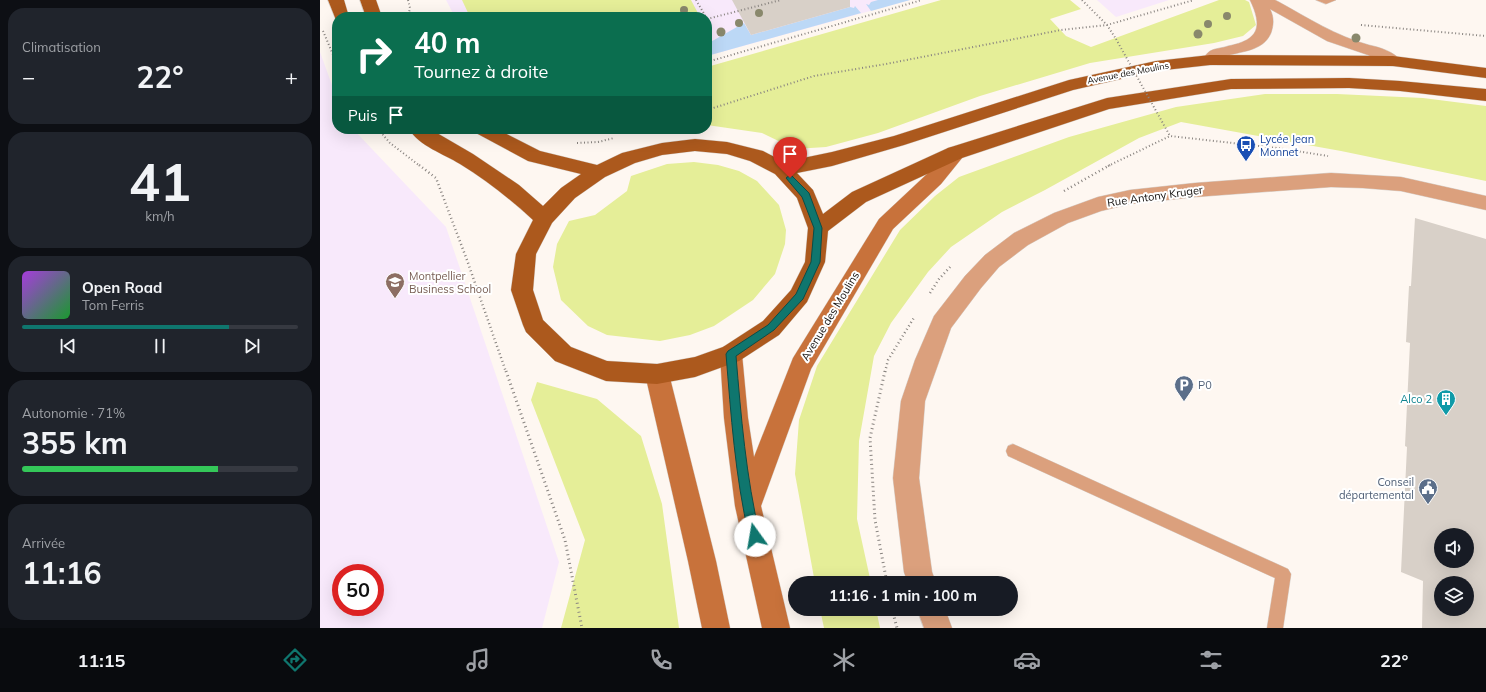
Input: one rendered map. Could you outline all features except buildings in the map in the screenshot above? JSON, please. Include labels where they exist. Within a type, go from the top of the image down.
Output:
[{"type":"main road","points":[[336,0],[340,12]]},
{"type":"main road","points":[[368,0],[372,12]]},
{"type":"main road","name":"Avenue des Moulins","points":[[782,170],[832,159],[898,141],[1069,85],[1156,66],[1210,60],[1393,61],[1486,73]]},
{"type":"main road","points":[[818,228],[859,197],[955,153],[1107,104],[1231,84],[1349,83],[1400,86],[1486,95]]},
{"type":"main road","points":[[424,134],[466,159],[512,190],[544,218]]},
{"type":"main road","points":[[492,134],[535,156],[598,172]]},
{"type":"main road","points":[[695,145],[727,148],[756,156],[782,170],[806,196],[818,228],[815,262],[800,296],[771,328],[731,354],[695,367],[657,374],[606,371],[563,354],[534,325],[522,290],[526,254],[544,218],[568,193],[598,172],[636,156],[662,149],[695,145]]},
{"type":"main road","name":"Avenue des Moulins","points":[[748,506],[801,365],[886,224],[934,179],[955,153]]},
{"type":"main road","points":[[731,354],[736,418],[748,506],[776,628]]},
{"type":"main road","points":[[657,374],[702,561],[716,628]]},
{"type":"street","points":[[1210,60],[1216,54],[1239,49],[1255,42],[1261,37],[1265,27],[1265,15],[1259,0]]},
{"type":"street","points":[[1259,0],[1274,4],[1333,38],[1352,46],[1374,50],[1393,61]]},
{"type":"street","name":"Rue Antony Kruger","points":[[919,576],[906,478],[913,401],[942,323],[973,282],[992,261],[1021,239],[1061,218],[1098,204],[1130,197],[1195,190],[1331,180],[1363,181],[1401,184],[1486,203]]},
{"type":"street","points":[[934,616],[938,628]]},
{"type":"lane","points":[[1320,0],[1326,2],[1332,0]]},
{"type":"lane","points":[[1013,451],[1283,574],[1275,628]]},
{"type":"path","points":[[408,0],[410,8],[409,12]]},
{"type":"path","points":[[696,0],[703,12]]},
{"type":"path","points":[[712,19],[781,0]]},
{"type":"path","points":[[712,61],[922,0]]},
{"type":"path","points":[[1082,0],[1107,25],[1170,136]]},
{"type":"path","points":[[712,108],[814,76],[886,64],[1062,30],[1107,25],[1194,0]]},
{"type":"path","points":[[1408,30],[1486,36]]},
{"type":"path","points":[[323,31],[332,52]]},
{"type":"path","points":[[382,134],[390,143],[436,178],[467,260],[565,540],[582,628]]},
{"type":"path","points":[[575,143],[598,142],[620,136]]},
{"type":"path","points":[[1064,192],[1097,171],[1170,136],[1277,148],[1330,157]]},
{"type":"path","points":[[927,297],[939,279],[955,262]]},
{"type":"path","points":[[886,576],[875,520],[870,438],[888,360],[919,310]]},
{"type":"path","points":[[894,616],[897,628]]},
{"type":"shaded area","points":[[446,0],[910,0],[712,55],[712,12],[452,12]]},
{"type":"shaded area","points":[[1097,0],[1169,0],[1116,17]]},
{"type":"shaded area","name":"Montpellier Business School","points":[[320,52],[332,85],[332,134],[358,134],[446,227],[559,562],[542,628],[320,628]]},
{"type":"green space","points":[[462,0],[691,0],[697,12],[468,12]]},
{"type":"green space","points":[[941,0],[1070,0],[1081,9],[1050,19],[1066,36],[1091,47],[1219,0],[1245,0],[1249,2],[1256,25],[1243,36],[1214,43],[1090,63],[980,96],[878,133],[826,147],[795,149],[762,133],[712,126],[712,66]]},
{"type":"green space","points":[[1265,94],[1337,94],[1423,98],[1486,106],[1486,181],[1341,151],[1181,122],[1139,138],[1002,212],[951,247],[928,272],[891,323],[874,356],[859,441],[857,519],[869,576],[814,576],[795,474],[799,420],[817,366],[900,230],[935,196],[959,177],[1069,137],[1176,107]]},
{"type":"green space","points":[[694,162],[718,165],[739,171],[757,181],[779,205],[786,230],[785,244],[775,274],[753,300],[714,326],[690,335],[660,341],[607,335],[588,326],[561,300],[553,267],[557,244],[569,221],[595,215],[627,191],[631,176],[667,164]]},
{"type":"green space","points":[[537,382],[597,399],[641,436],[662,504],[679,628],[561,628],[585,540],[531,400]]},
{"type":"green space","points":[[821,616],[877,616],[880,628],[824,628]]},
{"type":"water","points":[[878,0],[910,0],[871,11],[866,4],[869,5],[871,2]]},
{"type":"water","points":[[855,6],[861,13],[712,55],[712,41],[744,23],[751,35],[850,7],[854,8]]},
{"type":"place","name":"Lycée Jean Monnet","points":[[1246,162]]},
{"type":"place","name":"Montpellier Business School","points":[[395,299]]},
{"type":"place","name":"P0","points":[[1184,402]]},
{"type":"place","name":"Alco 2","points":[[1446,416]]},
{"type":"place","name":"Conseil départemental","points":[[1428,505]]},
{"type":"route","points":[[755,536],[748,506],[736,418],[731,354],[771,328],[800,296],[815,262],[818,228],[806,196],[790,178]]}]
